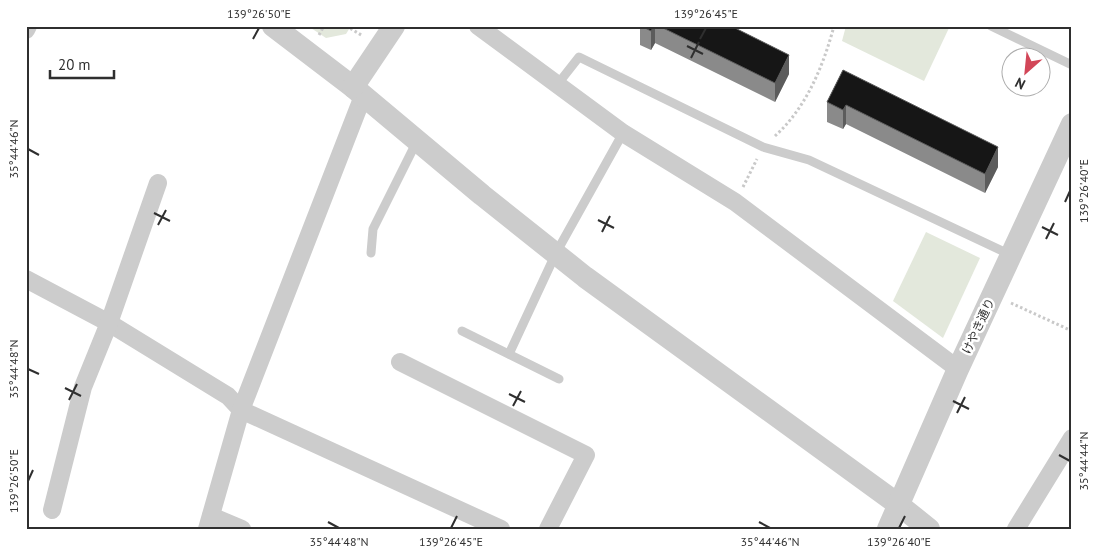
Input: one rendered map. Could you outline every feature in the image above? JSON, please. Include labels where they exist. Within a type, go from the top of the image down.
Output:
[{"type":"street","points":[[26,30],[28,26]]},
{"type":"street","points":[[273,26],[358,91],[593,282],[900,505],[929,529]]},
{"type":"street","points":[[242,529],[209,522],[241,410],[358,91],[394,26]]},
{"type":"street","points":[[478,26],[623,133],[735,202],[958,369]]},
{"type":"street","name":"けやき通り","points":[[888,529],[958,369],[1072,124]]},
{"type":"street","points":[[52,510],[83,387],[109,323],[158,183]]},
{"type":"street","points":[[26,279],[109,323],[228,396],[241,410],[501,529]]},
{"type":"street","points":[[400,362],[586,455],[548,529]]},
{"type":"street","points":[[1016,529],[1072,438]]},
{"type":"lane","points":[[991,26],[1072,65]]},
{"type":"lane","points":[[557,85],[579,57],[764,146],[809,160],[1012,256]]},
{"type":"lane","points":[[510,354],[556,253],[623,133]]},
{"type":"lane","points":[[371,254],[373,229],[417,140]]},
{"type":"lane","points":[[462,331],[559,379]]},
{"type":"path","points":[[735,202],[764,146],[785,127],[807,97],[829,44],[834,26]]},
{"type":"path","points":[[993,295],[1072,331]]},
{"type":"shaded area","points":[[308,26],[351,26],[346,34],[326,38]]},
{"type":"shaded area","points":[[846,26],[939,26],[949,28],[924,81],[842,41]]},
{"type":"shaded area","points":[[926,232],[980,258],[943,338],[893,301]]},
{"type":"building","points":[[641,26],[654,26],[651,31]]},
{"type":"building","points":[[659,26],[731,26],[789,55],[775,83]]},
{"type":"building","points":[[843,70],[998,147],[985,174],[846,105],[843,110],[827,102]]}]
